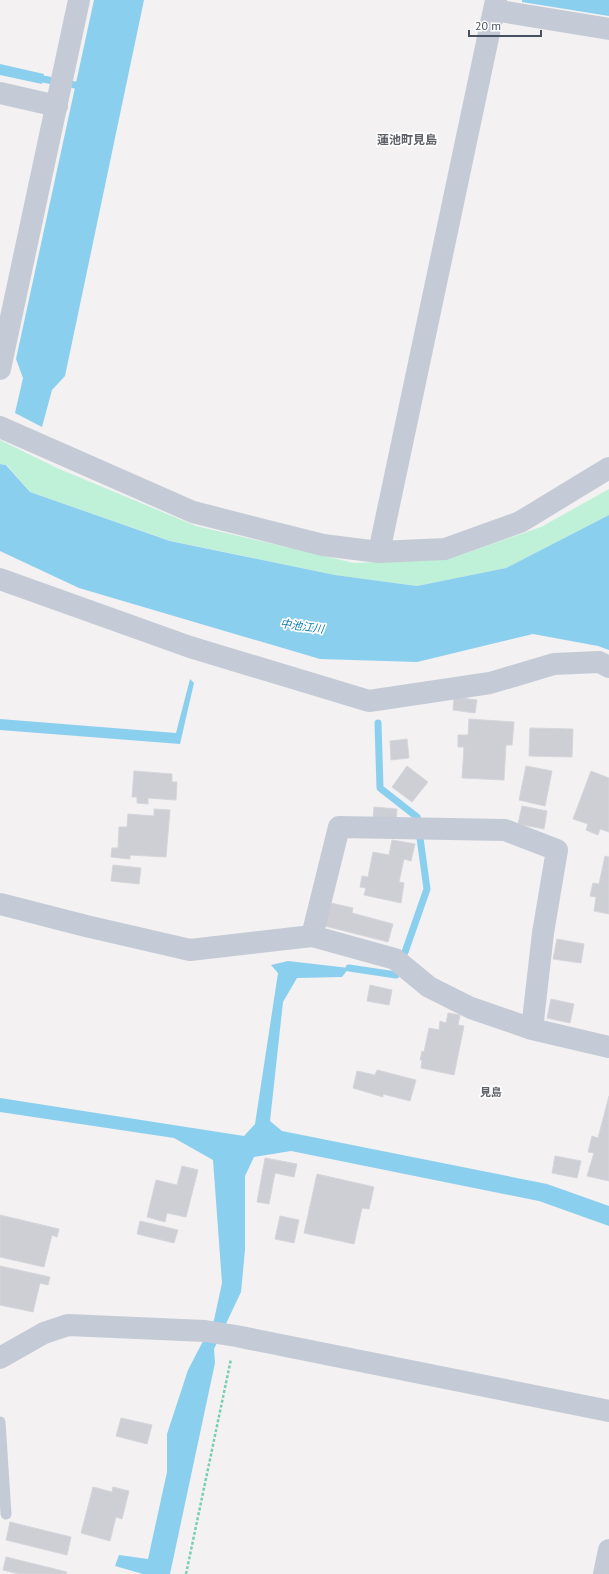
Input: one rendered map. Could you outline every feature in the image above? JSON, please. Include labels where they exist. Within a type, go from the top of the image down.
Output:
[{"type":"street","points":[[0,369],[57,106],[78,0]]},
{"type":"street","points":[[379,552],[495,5],[609,29]]},
{"type":"street","points":[[0,93],[57,106]]},
{"type":"street","points":[[0,427],[193,512],[323,545],[379,552],[445,549],[507,527],[520,522],[609,468]]},
{"type":"street","points":[[0,579],[190,647],[369,700],[490,684],[554,664],[599,662],[609,667]]},
{"type":"street","points":[[312,936],[339,827],[505,830],[557,850],[543,933],[532,1029]]},
{"type":"street","points":[[0,904],[190,950],[312,936],[395,959],[429,987],[471,1008],[532,1029],[609,1047]]},
{"type":"street","points":[[0,1358],[44,1333],[68,1325],[221,1334],[609,1410]]},
{"type":"street","points":[[604,1574],[609,1550]]},
{"type":"lane","points":[[0,1422],[6,1514]]},
{"type":"path","points":[[186,1574],[221,1334]]},
{"type":"green space","points":[[0,440],[57,468],[196,526],[354,563],[449,559],[541,527],[609,489],[609,515],[506,568],[417,586],[335,575],[171,541],[30,492],[7,465],[0,464]]},
{"type":"water","points":[[94,0],[144,0],[65,376],[52,390],[42,427],[15,413],[23,378],[16,359]]},
{"type":"water","points":[[522,0],[609,0],[609,16],[522,2]]},
{"type":"water","points":[[0,64],[44,74],[42,84],[0,75]]},
{"type":"water","name":"中池江川","points":[[0,464],[6,465],[30,492],[170,541],[335,575],[417,586],[506,568],[609,515],[609,650],[598,646],[533,634],[417,662],[320,659],[79,588],[0,551]]},
{"type":"water","points":[[190,679],[194,683],[180,744],[0,730],[0,719],[176,733]]},
{"type":"water","points":[[288,961],[349,968],[342,977],[297,978],[283,1002],[270,1121],[282,1131],[547,1184],[609,1206],[609,1226],[539,1201],[291,1151],[254,1157],[245,1176],[245,1250],[241,1292],[214,1349],[215,1363],[170,1574],[143,1574],[115,1566],[119,1555],[148,1559],[167,1472],[167,1434],[188,1370],[214,1320],[222,1283],[213,1160],[174,1138],[0,1112],[0,1098],[244,1136],[255,1124],[278,973],[271,965]]},
{"type":"building","points":[[454,697],[477,700],[475,713],[453,710]]},
{"type":"building","points":[[469,719],[514,722],[512,745],[506,745],[504,780],[462,778],[464,747],[458,747],[458,735],[468,735]]},
{"type":"building","points":[[530,728],[573,729],[572,757],[529,756]]},
{"type":"building","points":[[407,739],[409,758],[391,760],[390,741]]},
{"type":"building","points":[[407,766],[428,782],[412,802],[392,787]]},
{"type":"building","points":[[526,766],[552,771],[545,806],[519,800]]},
{"type":"building","points":[[134,771],[172,774],[172,782],[177,782],[176,800],[148,798],[148,804],[137,803],[137,797],[132,797]]},
{"type":"building","points":[[591,771],[609,778],[609,832],[600,829],[598,835],[586,830],[588,824],[573,819]]},
{"type":"building","points":[[522,806],[547,811],[544,829],[518,824]]},
{"type":"building","points":[[374,807],[397,809],[396,822],[373,821]]},
{"type":"building","points":[[154,809],[170,810],[166,857],[130,855],[130,859],[111,857],[112,848],[118,848],[119,827],[127,827],[128,814],[154,816]]},
{"type":"building","points":[[392,840],[415,844],[411,861],[404,859],[399,882],[404,883],[401,903],[364,895],[366,888],[360,887],[362,876],[368,877],[373,852],[389,855]]},
{"type":"building","points":[[605,856],[609,857],[609,914],[594,911],[596,897],[590,896],[593,883],[599,884]]},
{"type":"building","points":[[113,865],[141,868],[139,884],[111,881]]},
{"type":"building","points":[[331,903],[353,908],[352,913],[393,924],[388,942],[325,926]]},
{"type":"building","points":[[557,939],[584,944],[581,963],[553,959]]},
{"type":"building","points":[[370,985],[392,990],[389,1005],[367,1001]]},
{"type":"building","points":[[551,999],[574,1004],[570,1023],[547,1018]]},
{"type":"building","points":[[448,1013],[460,1015],[458,1025],[464,1026],[454,1075],[421,1068],[422,1060],[420,1060],[422,1051],[424,1052],[429,1028],[439,1030],[440,1021],[446,1023]]},
{"type":"building","points":[[377,1070],[416,1080],[410,1101],[383,1094],[383,1097],[353,1088],[357,1071],[375,1075]]},
{"type":"building","points":[[609,1096],[609,1181],[587,1176],[594,1153],[588,1152],[592,1136],[598,1138]]},
{"type":"building","points":[[555,1156],[581,1161],[577,1178],[552,1173]]},
{"type":"building","points":[[265,1158],[297,1164],[294,1177],[275,1173],[269,1204],[257,1202]]},
{"type":"building","points":[[182,1166],[198,1170],[186,1217],[167,1213],[165,1222],[147,1217],[156,1180],[177,1185]]},
{"type":"building","points":[[317,1174],[374,1187],[369,1209],[362,1208],[354,1244],[304,1233]]},
{"type":"building","points":[[0,1215],[59,1229],[57,1237],[52,1235],[44,1267],[0,1257]]},
{"type":"building","points":[[280,1216],[299,1220],[294,1243],[275,1239]]},
{"type":"building","points":[[140,1221],[178,1230],[174,1243],[137,1234]]},
{"type":"building","points":[[0,1266],[50,1277],[48,1285],[40,1283],[33,1312],[0,1305]]},
{"type":"building","points":[[121,1418],[152,1425],[147,1444],[116,1436]]},
{"type":"building","points":[[93,1487],[112,1492],[113,1487],[129,1491],[122,1519],[116,1517],[110,1541],[81,1533]]},
{"type":"building","points":[[10,1522],[71,1537],[67,1555],[6,1540]]},
{"type":"building","points":[[6,1557],[67,1572],[66,1574],[19,1574],[3,1570]]},
{"type":"waterway","points":[[43,79],[75,85]]},
{"type":"waterway","points":[[378,723],[380,788],[417,817]]},
{"type":"waterway","points":[[405,952],[427,889],[420,838]]},
{"type":"waterway","points":[[349,968],[396,975]]},
{"type":"district","name":"蓮池町見島","points":[[407,139]]},
{"type":"district","name":"見島","points":[[491,1092]]}]
